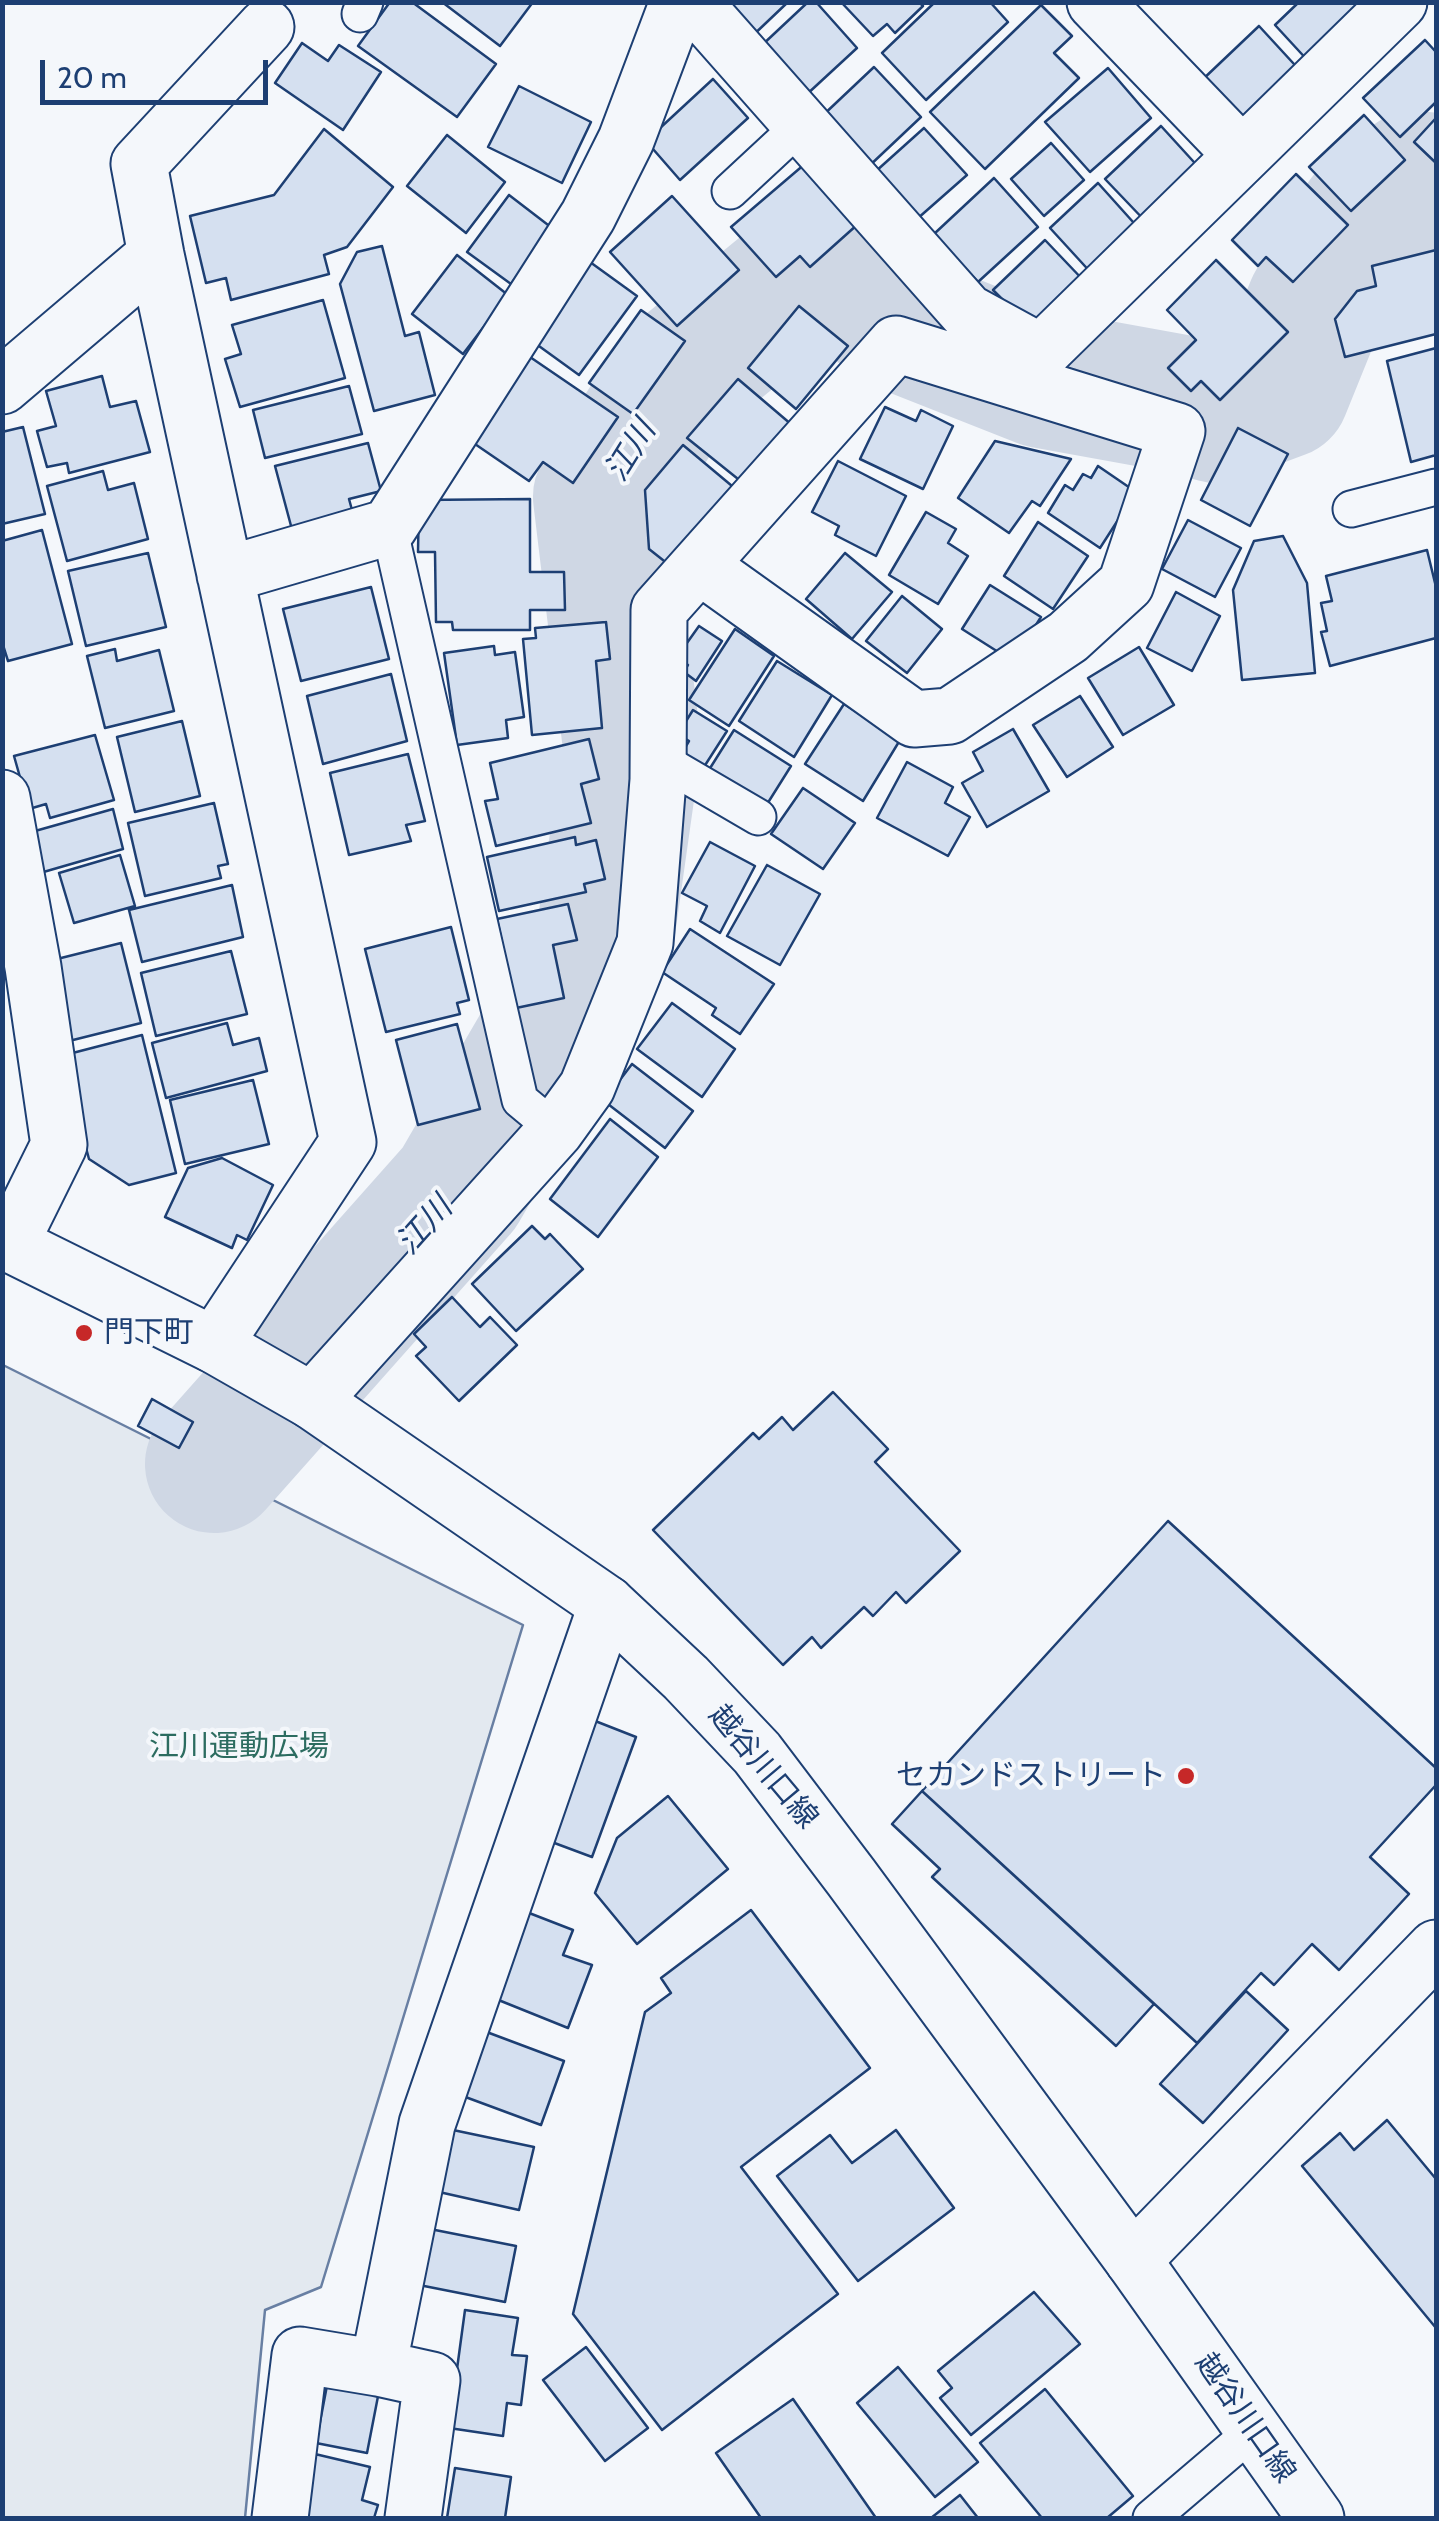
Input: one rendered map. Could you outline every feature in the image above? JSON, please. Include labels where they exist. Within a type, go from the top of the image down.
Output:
[{"type":"street","points":[[224,574],[389,527],[588,216],[626,140],[678,2]]},
{"type":"street","points":[[693,2],[967,312],[1027,367]]},
{"type":"street","points":[[1095,2],[1242,156]]},
{"type":"street","points":[[1027,367],[1399,2]]},
{"type":"street","points":[[214,1345],[348,1142],[139,164],[266,27]]},
{"type":"street","points":[[2,386],[156,255]]},
{"type":"street","points":[[312,1401],[556,1130],[588,1087],[646,943],[658,780],[659,610],[896,344],[1027,367],[1177,431],[1126,584],[1068,637],[950,716],[914,719],[700,566]]},
{"type":"street","points":[[2,798],[34,967],[59,1144],[6,1242]]},
{"type":"street","name":"越谷川口線","points":[[6,1242],[214,1345],[312,1401],[607,1604],[686,1678],[757,1753],[852,1878],[1316,2518]]},
{"type":"street","points":[[378,2368],[427,2124],[607,1604]]},
{"type":"street","points":[[1132,2260],[1436,1948]]},
{"type":"street","points":[[280,2518],[300,2354],[432,2380],[414,2518]]},
{"type":"lane","points":[[730,191],[800,125]]},
{"type":"lane","points":[[1351,508],[1436,487]]},
{"type":"lane","points":[[389,527],[520,1100],[556,1130]]},
{"type":"lane","points":[[657,758],[758,817]]},
{"type":"lane","points":[[1151,2518],[1253,2430]]},
{"type":"green space","name":"江川運動広場","points":[[3,1365],[523,1625],[321,2287],[265,2310],[245,2518],[3,2518]]},
{"type":"building","points":[[390,2],[412,2],[496,64],[457,117],[358,46]]},
{"type":"building","points":[[442,2],[533,2],[500,46]]},
{"type":"building","points":[[722,2],[788,2],[747,41]]},
{"type":"building","points":[[808,2],[816,2],[857,48],[805,96],[760,47]]},
{"type":"building","points":[[841,2],[919,2],[923,6],[895,33],[887,24],[873,36]]},
{"type":"building","points":[[935,2],[990,2],[1008,22],[926,100],[882,53]]},
{"type":"building","points":[[1299,2],[1373,2],[1310,63],[1275,25]]},
{"type":"building","points":[[1041,5],[1072,36],[1054,53],[1079,78],[985,169],[930,112]]},
{"type":"building","points":[[1259,26],[1305,76],[1247,131],[1200,82]]},
{"type":"building","points":[[1425,40],[1436,52],[1436,102],[1400,137],[1363,98]]},
{"type":"building","points":[[302,43],[328,61],[339,45],[381,72],[343,130],[275,83]]},
{"type":"building","points":[[874,67],[921,117],[866,169],[819,119]]},
{"type":"building","points":[[1108,68],[1151,118],[1090,172],[1045,122]]},
{"type":"building","points":[[713,79],[748,118],[680,180],[646,141]]},
{"type":"building","points":[[519,86],[591,122],[562,183],[488,147]]},
{"type":"building","points":[[1364,115],[1405,160],[1351,211],[1309,167]]},
{"type":"building","points":[[1436,118],[1436,163],[1414,142]]},
{"type":"building","points":[[1161,126],[1203,172],[1148,224],[1105,179]]},
{"type":"building","points":[[924,128],[967,175],[917,219],[875,172]]},
{"type":"building","points":[[324,129],[393,187],[347,247],[324,255],[329,274],[231,300],[226,278],[206,283],[190,216],[274,195]]},
{"type":"building","points":[[447,135],[505,182],[466,233],[407,186]]},
{"type":"building","points":[[1051,143],[1084,180],[1044,216],[1011,179]]},
{"type":"building","points":[[806,163],[858,224],[810,267],[800,256],[776,277],[731,227]]},
{"type":"building","points":[[1296,174],[1348,225],[1293,282],[1266,257],[1258,266],[1232,240]]},
{"type":"building","points":[[994,178],[1038,227],[978,282],[934,234]]},
{"type":"building","points":[[1098,183],[1142,232],[1094,276],[1050,228]]},
{"type":"building","points":[[509,195],[552,228],[511,284],[467,252]]},
{"type":"building","points":[[672,196],[739,270],[677,326],[610,252]]},
{"type":"building","points":[[1045,240],[1085,282],[1035,332],[993,290]]},
{"type":"building","points":[[382,246],[405,336],[419,332],[435,395],[374,411],[340,284],[357,252]]},
{"type":"building","points":[[1436,250],[1436,334],[1345,357],[1335,319],[1357,291],[1376,286],[1372,266]]},
{"type":"building","points":[[457,255],[508,295],[463,354],[412,314]]},
{"type":"building","points":[[1216,260],[1288,332],[1220,400],[1201,381],[1191,391],[1168,368],[1196,340],[1167,310]]},
{"type":"building","points":[[590,262],[637,296],[579,375],[532,341]]},
{"type":"building","points":[[323,300],[345,378],[240,407],[225,359],[241,354],[232,325]]},
{"type":"building","points":[[799,306],[848,346],[796,409],[748,368]]},
{"type":"building","points":[[641,310],[685,341],[633,414],[589,383]]},
{"type":"building","points":[[1436,348],[1436,455],[1411,462],[1387,361]]},
{"type":"building","points":[[530,357],[618,417],[573,483],[543,462],[529,481],[472,442]]},
{"type":"building","points":[[102,376],[110,407],[136,401],[150,452],[69,473],[67,463],[47,467],[37,431],[56,426],[46,391]]},
{"type":"building","points":[[738,379],[792,425],[743,483],[687,438]]},
{"type":"building","points":[[349,386],[362,434],[265,458],[253,410]]},
{"type":"building","points":[[885,407],[916,421],[921,410],[953,426],[923,489],[860,459]]},
{"type":"building","points":[[23,427],[45,514],[2,524],[2,432]]},
{"type":"building","points":[[1238,428],[1288,454],[1250,526],[1201,500]]},
{"type":"building","points":[[995,441],[1071,459],[1040,506],[1032,501],[1009,533],[958,498]]},
{"type":"building","points":[[368,443],[381,491],[349,499],[355,521],[294,537],[275,466]]},
{"type":"building","points":[[683,445],[738,491],[673,568],[649,549],[645,490]]},
{"type":"building","points":[[838,461],[906,496],[876,556],[835,535],[839,526],[812,512]]},
{"type":"building","points":[[1098,466],[1136,492],[1100,548],[1048,513],[1065,485],[1073,490],[1083,474],[1091,478]]},
{"type":"building","points":[[103,471],[108,490],[134,483],[148,539],[67,561],[47,486]]},
{"type":"building","points":[[530,499],[530,572],[564,572],[565,610],[530,610],[530,630],[453,630],[452,622],[436,622],[435,552],[418,552],[419,500]]},
{"type":"building","points":[[926,512],[956,529],[948,543],[968,556],[938,604],[889,575]]},
{"type":"building","points":[[1188,520],[1241,548],[1215,597],[1162,569]]},
{"type":"building","points":[[1038,522],[1088,556],[1053,609],[1004,576]]},
{"type":"building","points":[[42,530],[72,644],[8,661],[2,642],[2,541]]},
{"type":"building","points":[[1283,536],[1307,583],[1315,673],[1242,680],[1233,590],[1254,541]]},
{"type":"building","points":[[1427,550],[1436,587],[1436,638],[1330,666],[1321,632],[1327,631],[1321,603],[1332,601],[1326,576]]},
{"type":"building","points":[[148,553],[166,627],[86,646],[68,571]]},
{"type":"building","points":[[845,553],[892,592],[852,639],[806,599]]},
{"type":"building","points":[[990,585],[1041,617],[1020,650],[1003,655],[962,629]]},
{"type":"building","points":[[371,587],[389,659],[301,681],[283,609]]},
{"type":"building","points":[[1176,592],[1220,616],[1192,671],[1147,648]]},
{"type":"building","points":[[902,596],[942,629],[907,673],[866,641]]},
{"type":"building","points":[[606,622],[610,659],[596,661],[602,728],[532,735],[523,639],[536,638],[535,628]]},
{"type":"building","points":[[699,626],[722,641],[696,681],[684,672],[688,665],[677,657]]},
{"type":"building","points":[[735,629],[774,656],[729,726],[689,700]]},
{"type":"building","points":[[494,646],[495,655],[515,652],[524,717],[506,720],[508,738],[457,745],[444,653]]},
{"type":"building","points":[[1139,647],[1174,705],[1123,735],[1088,678]]},
{"type":"building","points":[[115,649],[117,661],[159,650],[174,711],[105,728],[87,656]]},
{"type":"building","points":[[777,661],[832,695],[794,757],[739,721]]},
{"type":"building","points":[[391,674],[407,741],[323,764],[307,696]]},
{"type":"building","points":[[1080,696],[1113,747],[1067,777],[1033,725]]},
{"type":"building","points":[[844,704],[900,740],[863,801],[805,764]]},
{"type":"building","points":[[693,710],[727,731],[702,770],[679,758],[689,741],[678,734]]},
{"type":"building","points":[[182,721],[200,796],[135,812],[117,737]]},
{"type":"building","points":[[1013,729],[1049,791],[987,827],[962,783],[983,771],[973,752]]},
{"type":"building","points":[[734,730],[791,766],[764,809],[707,773]]},
{"type":"building","points":[[95,735],[114,800],[50,818],[46,804],[29,809],[14,756]]},
{"type":"building","points":[[589,739],[599,779],[581,784],[591,823],[496,846],[485,801],[498,799],[490,763]]},
{"type":"building","points":[[408,754],[425,821],[406,825],[411,841],[349,855],[330,773]]},
{"type":"building","points":[[907,762],[953,787],[945,803],[970,817],[948,856],[877,818]]},
{"type":"building","points":[[803,788],[855,823],[823,869],[771,834]]},
{"type":"building","points":[[214,803],[228,864],[218,866],[221,878],[145,896],[128,823]]},
{"type":"building","points":[[113,809],[123,849],[40,873],[28,833]]},
{"type":"building","points":[[575,837],[576,845],[596,840],[605,879],[584,884],[586,892],[499,911],[487,857]]},
{"type":"building","points":[[710,842],[755,866],[720,933],[700,921],[707,906],[682,893]]},
{"type":"building","points":[[120,855],[135,906],[74,923],[59,873]]},
{"type":"building","points":[[767,865],[820,894],[780,965],[727,936]]},
{"type":"building","points":[[232,885],[243,937],[142,962],[129,910]]},
{"type":"building","points":[[568,904],[577,940],[553,945],[564,998],[516,1008],[497,919]]},
{"type":"building","points":[[451,927],[469,1000],[457,1003],[460,1014],[386,1032],[365,949]]},
{"type":"building","points":[[690,929],[774,984],[740,1034],[712,1015],[716,1008],[662,972]]},
{"type":"building","points":[[121,943],[141,1023],[65,1042],[45,962]]},
{"type":"building","points":[[231,951],[247,1014],[156,1036],[141,973]]},
{"type":"building","points":[[672,1003],[735,1049],[702,1097],[637,1049]]},
{"type":"building","points":[[227,1023],[233,1045],[259,1038],[267,1071],[166,1098],[152,1043]]},
{"type":"building","points":[[457,1024],[480,1109],[418,1125],[396,1040]]},
{"type":"building","points":[[142,1035],[176,1173],[129,1185],[89,1159],[61,1056]]},
{"type":"building","points":[[632,1064],[693,1111],[665,1148],[604,1101]]},
{"type":"building","points":[[253,1080],[269,1144],[185,1164],[170,1100]]},
{"type":"building","points":[[610,1119],[658,1157],[598,1237],[550,1199]]},
{"type":"building","points":[[222,1158],[273,1185],[247,1240],[237,1235],[232,1248],[165,1217],[188,1168]]},
{"type":"building","points":[[532,1226],[545,1239],[550,1234],[583,1269],[516,1331],[472,1284]]},
{"type":"building","points":[[452,1297],[480,1327],[490,1317],[517,1345],[459,1401],[416,1356],[426,1347],[414,1334]]},
{"type":"building","points":[[833,1392],[888,1449],[875,1462],[960,1551],[906,1603],[896,1592],[873,1616],[864,1607],[821,1648],[812,1637],[783,1665],[653,1530],[753,1433],[759,1439],[782,1417],[793,1430]]},
{"type":"building","points":[[152,1399],[193,1422],[179,1448],[138,1426]]},
{"type":"building","name":"セカンドストリート","points":[[1168,1521],[1436,1768],[1436,1785],[1370,1857],[1409,1894],[1339,1970],[1312,1944],[1274,1985],[1261,1973],[1197,2043],[922,1791]]},
{"type":"building","points":[[585,1717],[636,1737],[592,1857],[541,1838]]},
{"type":"building","points":[[922,1791],[1154,2004],[1116,2046],[932,1877],[940,1869],[892,1824]]},
{"type":"building","points":[[668,1796],[728,1869],[637,1944],[595,1893],[617,1838]]},
{"type":"building","points":[[751,1910],[870,2068],[741,2167],[838,2294],[662,2430],[573,2314],[645,2012],[671,1993],[661,1978]]},
{"type":"building","points":[[524,1911],[573,1930],[563,1955],[592,1965],[568,2028],[491,1997]]},
{"type":"building","points":[[1246,1991],[1288,2030],[1203,2123],[1160,2084]]},
{"type":"building","points":[[484,2031],[564,2061],[541,2125],[460,2095]]},
{"type":"building","points":[[1387,2120],[1436,2179],[1436,2328],[1302,2166],[1340,2133],[1354,2150]]},
{"type":"building","points":[[453,2130],[534,2147],[519,2210],[439,2192]]},
{"type":"building","points":[[896,2130],[954,2208],[858,2281],[777,2176],[830,2135],[852,2163]]},
{"type":"building","points":[[430,2229],[516,2246],[505,2302],[419,2285]]},
{"type":"building","points":[[1034,2292],[1080,2344],[971,2435],[940,2398],[952,2388],[938,2371]]},
{"type":"building","points":[[465,2310],[518,2318],[512,2355],[527,2356],[521,2405],[507,2403],[503,2436],[449,2428]]},
{"type":"building","points":[[586,2347],[648,2428],[605,2461],[543,2380]]},
{"type":"building","points":[[898,2367],[978,2462],[935,2497],[857,2403]]},
{"type":"building","points":[[329,2375],[380,2386],[367,2453],[316,2443]]},
{"type":"building","points":[[1045,2389],[1133,2496],[1107,2518],[1042,2518],[980,2443]]},
{"type":"building","points":[[793,2399],[876,2518],[761,2518],[716,2453]]},
{"type":"building","points":[[315,2454],[370,2467],[362,2500],[378,2505],[374,2518],[299,2518]]},
{"type":"building","points":[[455,2468],[511,2477],[505,2518],[447,2518]]},
{"type":"building","points":[[960,2495],[978,2518],[931,2518]]},
{"type":"waterway","name":"江川","points":[[214,1464],[459,1188],[605,937],[632,746],[602,497],[678,377],[809,270],[843,280],[901,323],[1043,379],[1217,414],[1281,390],[1315,306],[1366,220],[1415,180],[1436,182]]},
{"type":"place","name":"門下町","points":[[84,1333]]},
{"type":"place","name":"セカンドストリート","points":[[1186,1776]]}]
